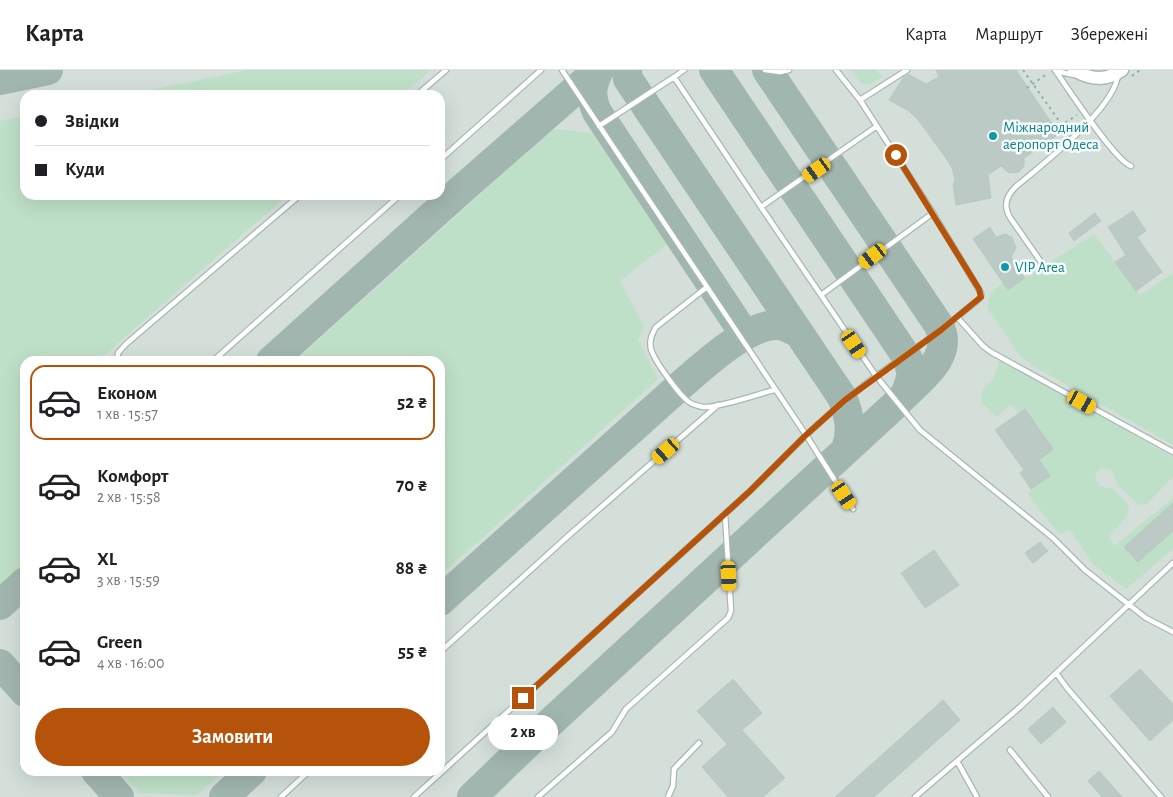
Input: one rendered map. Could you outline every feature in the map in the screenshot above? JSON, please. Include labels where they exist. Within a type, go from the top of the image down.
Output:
[{"type":"main road","points":[[1074,70],[1091,78],[1101,78],[1120,72]]},
{"type":"lane","points":[[423,90],[446,70]]},
{"type":"lane","points":[[445,156],[541,70]]},
{"type":"lane","points":[[562,70],[774,390],[806,435],[853,509]]},
{"type":"lane","points":[[599,126],[684,70]]},
{"type":"lane","points":[[765,70],[780,72],[789,70]]},
{"type":"lane","points":[[445,769],[725,514],[845,400],[958,317],[981,297],[981,293],[933,213],[860,100],[836,70]]},
{"type":"lane","points":[[860,100],[907,70]]},
{"type":"lane","points":[[1055,70],[1091,78]]},
{"type":"lane","points":[[1055,70],[1122,161],[1131,166]]},
{"type":"lane","points":[[1041,262],[1010,219],[1006,211],[1007,199],[1016,188],[1079,133],[1116,87],[1120,72]]},
{"type":"lane","points":[[674,77],[876,376],[920,430],[1053,538],[1085,570],[1146,618],[1173,632]]},
{"type":"lane","points":[[761,207],[877,126]]},
{"type":"lane","points":[[118,356],[118,352],[126,344],[294,200]]},
{"type":"lane","points":[[219,356],[394,200]]},
{"type":"lane","points":[[821,295],[933,213]]},
{"type":"lane","points":[[707,287],[656,327],[650,342],[653,356],[687,400],[704,407],[774,390]]},
{"type":"lane","points":[[958,317],[983,346],[991,352],[1173,452]]},
{"type":"lane","points":[[445,647],[567,536],[718,405]]},
{"type":"lane","points":[[538,797],[612,732],[626,709],[728,618],[731,611],[725,514]]},
{"type":"lane","points":[[915,797],[1020,707],[1173,563]]},
{"type":"lane","points":[[1056,673],[1161,797]]},
{"type":"lane","points":[[668,797],[673,786],[674,769],[699,743]]},
{"type":"lane","points":[[1010,750],[1046,796]]},
{"type":"lane","points":[[957,761],[977,797]]},
{"type":"lane","points":[[281,797],[304,776]]},
{"type":"lane","points":[[414,797],[437,776]]},
{"type":"path","points":[[1027,88],[1055,70]]},
{"type":"shaded area","points":[[0,70],[1173,70],[1173,797],[0,797]]},
{"type":"green space","points":[[248,70],[431,70],[408,90],[151,90]]},
{"type":"green space","points":[[851,70],[877,70],[882,77],[871,83],[864,84],[858,80]]},
{"type":"green space","points":[[20,117],[20,200],[282,200],[103,356],[20,356],[20,567],[1,584],[0,584],[0,121]]},
{"type":"green space","points":[[553,129],[594,133],[671,241],[620,281],[644,326],[638,340],[658,379],[445,571],[445,356],[301,356]]},
{"type":"green space","points":[[1094,234],[1140,295],[1173,273],[1173,445],[1035,367],[1020,356],[988,309],[989,297],[1003,282],[1008,289]]},
{"type":"green space","points":[[1000,359],[1173,457],[1173,477],[1147,504],[1139,505],[1117,484],[1113,471],[1101,468],[1095,474],[1099,486],[1114,489],[1129,506],[1128,515],[1109,536],[1114,546],[1173,498],[1173,549],[1126,589],[1093,564],[1070,530],[1061,534],[1056,531],[1028,494],[1031,489],[1050,476],[1039,460],[1053,449],[1025,409],[1018,413],[1010,404],[997,417],[981,402],[982,390],[993,379]]},
{"type":"green space","points":[[125,776],[218,776],[197,795],[140,793]]},
{"type":"building","name":"Міжнародний аеропорт Одеса","points":[[936,70],[1016,70],[1059,134],[1024,158],[1024,166],[1019,172],[1009,173],[1001,166],[988,175],[991,198],[956,205],[953,185],[955,179],[952,168],[919,121],[909,111],[889,100],[903,78],[908,74],[926,84],[939,77]]},
{"type":"building","points":[[1133,211],[1146,231],[1137,237],[1162,272],[1136,291],[1115,262],[1126,255],[1108,227]]},
{"type":"building","points":[[1095,213],[1101,221],[1074,241],[1069,233]]},
{"type":"building","name":"VIP Area","points":[[990,227],[996,237],[1005,234],[1012,237],[1016,248],[1011,257],[1025,278],[1008,290],[973,239]]},
{"type":"building","points":[[1025,409],[1053,449],[1039,460],[1050,476],[1031,489],[1020,473],[1024,470],[995,430]]},
{"type":"building","points":[[1173,503],[1173,531],[1138,562],[1124,547]]},
{"type":"building","points":[[1040,542],[1048,551],[1033,563],[1025,553]]},
{"type":"building","points":[[934,550],[959,585],[925,608],[901,573]]},
{"type":"building","points":[[1140,669],[1173,704],[1173,720],[1150,741],[1110,696]]},
{"type":"building","points":[[733,679],[762,713],[742,730],[785,778],[763,797],[728,797],[702,767],[727,744],[697,711]]},
{"type":"building","points":[[943,700],[960,720],[874,797],[835,797]]},
{"type":"building","points":[[1053,707],[1066,722],[1041,744],[1028,729]]},
{"type":"building","points":[[1099,771],[1122,797],[1102,797],[1088,781]]},
{"type":"taxiway","points":[[0,80],[48,70]]},
{"type":"taxiway","points":[[277,356],[598,70]]},
{"type":"taxiway","points":[[599,70],[592,91],[597,112],[745,335]]},
{"type":"taxiway","points":[[627,70],[628,79],[842,397],[847,410],[850,429],[846,449]]},
{"type":"taxiway","points":[[714,70],[908,359],[912,375],[906,393]]},
{"type":"taxiway","points":[[472,797],[528,743],[897,403],[932,368],[938,358],[942,347],[942,336],[938,324],[767,70]]},
{"type":"taxiway","points":[[445,597],[701,367],[726,348],[753,331],[765,327],[783,326],[798,333]]},
{"type":"taxiway","points":[[0,605],[20,587]]},
{"type":"taxiway","points":[[0,664],[20,686]]},
{"type":"taxiway","points":[[100,776],[119,797]]},
{"type":"taxiway","points":[[224,797],[247,776]]},
{"type":"place","name":"Міжнародний аеропорт Одеса","points":[[993,136]]},
{"type":"place","name":"VIP Area","points":[[1005,267]]},
{"type":"route","points":[[523,698],[750,491],[806,435],[845,400],[941,330],[981,297],[979,289],[896,155]]}]
